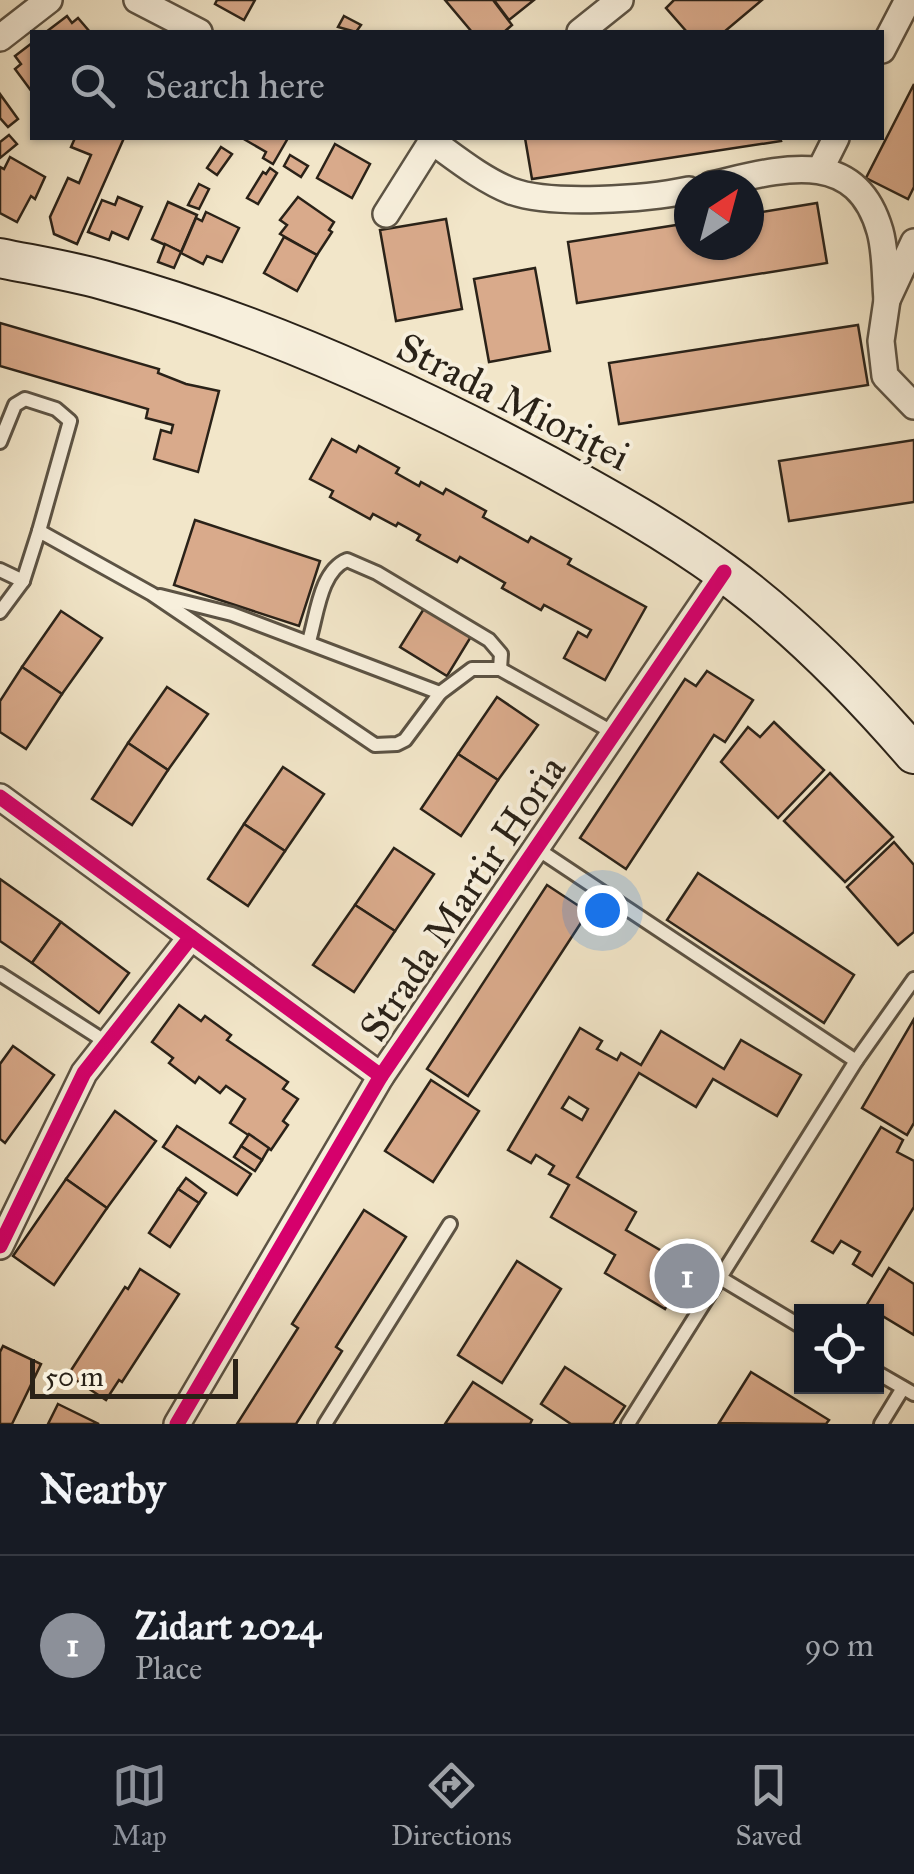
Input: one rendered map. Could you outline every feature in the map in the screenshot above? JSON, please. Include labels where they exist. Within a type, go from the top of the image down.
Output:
[{"type":"main road","name":"Strada Mioriței","points":[[0,258],[103,280],[263,332],[492,435],[630,510],[724,572],[803,638],[914,754]]},
{"type":"street","points":[[0,38],[50,0]]},
{"type":"street","points":[[137,0],[195,30]]},
{"type":"street","points":[[582,30],[620,0]]},
{"type":"street","points":[[884,46],[908,0]]},
{"type":"street","points":[[386,214],[427,140]]},
{"type":"street","points":[[429,140],[485,178],[513,192],[538,198],[674,191]]},
{"type":"street","points":[[820,168],[835,140]]},
{"type":"street","points":[[764,174],[820,168],[844,176],[865,195],[880,232],[887,300],[881,341],[885,376],[914,406]]},
{"type":"street","points":[[887,300],[914,242]]},
{"type":"street","name":"Strada Martir Horia","points":[[177,1424],[380,1076],[724,572]]},
{"type":"street","points":[[0,797],[380,1076]]},
{"type":"street","points":[[0,1246],[84,1073],[192,937]]},
{"type":"lane","points":[[0,442],[15,405],[26,399],[56,409],[70,421],[23,581],[0,612]]},
{"type":"lane","points":[[39,531],[152,594],[375,744],[405,740],[440,693],[472,669],[500,669],[614,733]]},
{"type":"lane","points":[[309,641],[328,576],[336,564],[347,560],[377,573],[488,640],[500,654],[500,669]]},
{"type":"lane","points":[[0,570],[23,581]]},
{"type":"lane","points":[[152,594],[232,614],[440,693]]},
{"type":"lane","points":[[536,848],[856,1061]]},
{"type":"lane","points":[[0,974],[106,1042]]},
{"type":"lane","points":[[628,1424],[856,1061],[914,979]]},
{"type":"lane","points":[[325,1424],[450,1224]]},
{"type":"lane","points":[[722,1279],[794,1323]]},
{"type":"lane","points":[[882,1424],[908,1391],[884,1377]]},
{"type":"building","points":[[217,0],[255,0],[244,20],[215,4]]},
{"type":"building","points":[[445,0],[493,0],[512,25],[506,30],[470,30]]},
{"type":"building","points":[[494,0],[534,0],[509,20]]},
{"type":"building","points":[[674,0],[762,0],[726,30],[685,30],[666,8]]},
{"type":"building","points":[[67,16],[72,23],[78,18],[88,30],[49,30]]},
{"type":"building","points":[[344,16],[361,25],[357,30],[338,27]]},
{"type":"building","points":[[30,45],[30,89],[15,69],[21,64],[15,56]]},
{"type":"building","points":[[914,84],[914,187],[908,199],[866,178]]},
{"type":"building","points":[[0,94],[18,119],[8,127],[0,118]]},
{"type":"building","points":[[9,135],[17,144],[0,158],[0,142]]},
{"type":"building","points":[[74,140],[123,140],[77,244],[54,234],[50,217],[68,178],[79,183],[91,155],[71,147]]},
{"type":"building","points":[[245,140],[287,140],[273,164],[263,158],[266,152]]},
{"type":"building","points":[[525,140],[781,141],[532,179]]},
{"type":"building","points":[[335,144],[370,164],[352,198],[317,178]]},
{"type":"building","points":[[221,147],[232,154],[217,175],[207,168]]},
{"type":"building","points":[[290,155],[308,166],[301,177],[284,166]]},
{"type":"building","points":[[10,157],[45,177],[35,199],[31,196],[17,222],[0,213],[0,167],[4,169]]},
{"type":"building","points":[[270,168],[277,173],[258,204],[247,198],[263,172],[266,174]]},
{"type":"building","points":[[199,184],[209,189],[199,209],[188,205]]},
{"type":"building","points":[[118,197],[142,207],[128,239],[112,232],[109,240],[88,232],[102,200],[115,205]]},
{"type":"building","points":[[298,197],[334,222],[317,255],[280,234],[287,225],[280,220]]},
{"type":"building","points":[[168,202],[197,215],[181,252],[152,239]]},
{"type":"building","points":[[817,203],[827,263],[577,303],[568,242],[674,225],[674,260],[764,260],[764,212]]},
{"type":"building","points":[[206,212],[239,228],[222,262],[207,256],[203,264],[181,253],[196,218],[202,221]]},
{"type":"building","points":[[446,219],[462,309],[396,321],[380,230]]},
{"type":"building","points":[[284,237],[317,255],[297,291],[264,273]]},
{"type":"building","points":[[165,244],[181,252],[174,268],[158,262]]},
{"type":"building","points":[[535,268],[550,351],[489,362],[474,279]]},
{"type":"building","points":[[0,323],[159,369],[158,373],[186,384],[219,391],[198,472],[154,459],[161,430],[171,433],[173,425],[146,418],[148,409],[0,366]]},
{"type":"building","points":[[858,325],[868,385],[619,424],[609,363]]},
{"type":"building","points":[[332,439],[356,452],[359,446],[399,468],[396,473],[419,486],[421,482],[443,494],[446,489],[486,511],[483,517],[528,542],[531,537],[571,559],[568,564],[646,607],[605,680],[564,658],[578,632],[587,637],[591,630],[544,605],[541,610],[460,557],[457,562],[417,540],[420,535],[398,523],[396,526],[373,514],[370,519],[330,497],[333,491],[310,479]]},
{"type":"building","points":[[914,440],[914,502],[789,521],[779,461]]},
{"type":"building","points":[[195,520],[320,561],[299,626],[174,585]]},
{"type":"building","points":[[425,607],[472,635],[447,676],[400,647]]},
{"type":"building","points":[[61,611],[102,638],[62,694],[22,667]]},
{"type":"building","points":[[22,667],[62,694],[26,749],[0,732],[0,701]]},
{"type":"building","points":[[707,671],[753,700],[725,742],[714,735],[626,869],[580,838],[685,679],[696,686]]},
{"type":"building","points":[[167,687],[208,714],[168,770],[128,743]]},
{"type":"building","points":[[497,697],[538,725],[498,780],[458,754]]},
{"type":"building","points":[[774,722],[824,770],[778,818],[721,762],[748,727],[760,737]]},
{"type":"building","points":[[128,743],[168,770],[132,825],[92,799]]},
{"type":"building","points":[[458,754],[498,780],[461,836],[421,809]]},
{"type":"building","points":[[283,767],[324,794],[285,851],[244,824]]},
{"type":"building","points":[[830,773],[893,837],[845,882],[784,821]]},
{"type":"building","points":[[244,824],[285,851],[248,906],[208,879]]},
{"type":"building","points":[[894,842],[914,865],[914,932],[898,945],[847,887]]},
{"type":"building","points":[[394,848],[434,874],[395,931],[355,905]]},
{"type":"building","points":[[698,873],[854,975],[824,1023],[667,920]]},
{"type":"building","points":[[0,879],[61,922],[32,963],[0,941]]},
{"type":"building","points":[[547,885],[588,912],[468,1096],[427,1069]]},
{"type":"building","points":[[355,905],[395,931],[354,992],[313,965]]},
{"type":"building","points":[[61,922],[129,973],[99,1013],[32,963]]},
{"type":"building","points":[[179,1005],[201,1021],[205,1016],[231,1035],[227,1040],[288,1082],[283,1089],[298,1099],[283,1121],[288,1125],[271,1150],[230,1123],[245,1099],[226,1086],[220,1093],[199,1077],[195,1083],[169,1063],[173,1058],[152,1042]]},
{"type":"building","points":[[914,1019],[914,1123],[907,1135],[862,1108]]},
{"type":"building","points":[[580,1028],[602,1041],[597,1049],[617,1060],[621,1053],[641,1065],[661,1031],[724,1069],[741,1040],[801,1075],[777,1116],[713,1079],[696,1107],[639,1073],[577,1177],[636,1212],[626,1230],[689,1267],[665,1309],[605,1273],[615,1255],[551,1217],[569,1185],[549,1174],[554,1166],[536,1155],[531,1163],[508,1150]],"holes":[[[569,1097],[588,1109],[582,1120],[562,1108]]]},
{"type":"building","points":[[13,1046],[54,1075],[5,1143],[0,1139],[0,1064]]},
{"type":"building","points":[[431,1080],[479,1111],[433,1182],[385,1151]]},
{"type":"building","points":[[115,1111],[156,1141],[107,1208],[66,1179]]},
{"type":"building","points":[[177,1126],[251,1174],[237,1195],[163,1147]]},
{"type":"building","points":[[881,1127],[903,1140],[897,1152],[914,1161],[914,1207],[872,1276],[853,1264],[860,1252],[841,1241],[833,1253],[812,1241]]},
{"type":"building","points":[[249,1134],[269,1148],[262,1160],[241,1146]]},
{"type":"building","points":[[241,1146],[262,1160],[255,1171],[234,1157]]},
{"type":"building","points":[[186,1178],[206,1193],[199,1203],[178,1189]]},
{"type":"building","points":[[66,1179],[107,1208],[54,1285],[13,1256]]},
{"type":"building","points":[[178,1189],[199,1203],[170,1247],[149,1233]]},
{"type":"building","points":[[364,1210],[406,1237],[336,1347],[342,1351],[296,1424],[237,1424],[298,1328],[292,1324]]},
{"type":"building","points":[[517,1261],[561,1289],[502,1383],[458,1355]]},
{"type":"building","points":[[889,1268],[914,1284],[914,1335],[884,1317],[884,1304],[867,1304]]},
{"type":"building","points":[[140,1269],[179,1294],[106,1400],[68,1375]]},
{"type":"building","points":[[3,1346],[41,1364],[12,1424],[0,1424]]},
{"type":"building","points":[[565,1367],[625,1406],[613,1424],[571,1424],[541,1404]]},
{"type":"building","points":[[751,1372],[829,1420],[826,1424],[719,1423]]},
{"type":"building","points":[[473,1382],[532,1420],[530,1424],[445,1424]]},
{"type":"building","points":[[58,1404],[99,1424],[48,1424]]},
{"type":"cycle path","points":[[177,1424],[381,1076],[724,572]]},
{"type":"cycle path","points":[[0,797],[381,1076]]},
{"type":"cycle path","points":[[0,1246],[84,1073],[191,937]]},
{"type":"place","name":"Zidart 2024","points":[[687,1276]]}]
